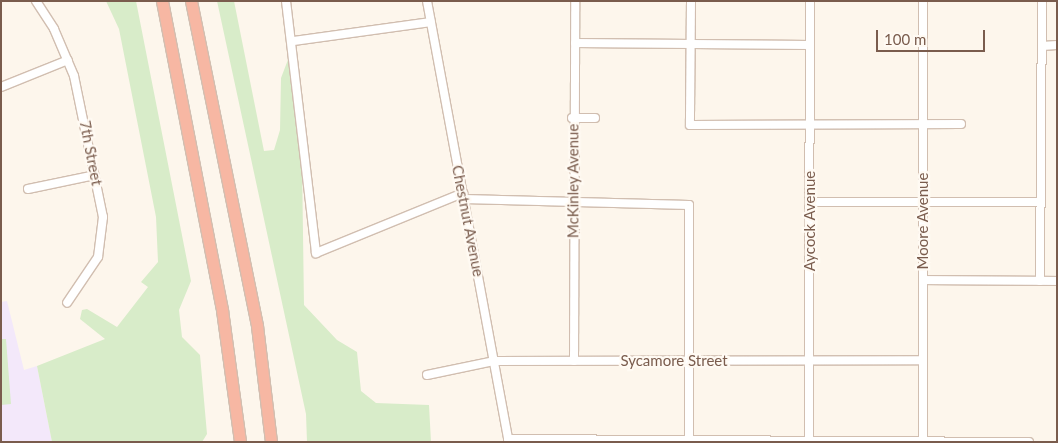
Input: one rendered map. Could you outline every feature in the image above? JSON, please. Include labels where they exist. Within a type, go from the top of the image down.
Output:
[{"type":"highway","points":[[162,1],[222,310],[240,442]]},
{"type":"highway","points":[[191,1],[256,326],[271,442]]},
{"type":"street","name":"7th Street","points":[[36,1],[68,60],[95,175],[103,238],[90,273],[67,303]]},
{"type":"street","points":[[286,1],[294,41],[316,253],[463,196],[572,204],[689,205],[692,360],[689,440]]},
{"type":"street","name":"Chestnut Avenue","points":[[427,1],[508,440]]},
{"type":"street","name":"McKinley Avenue","points":[[574,360],[572,118],[575,1]]},
{"type":"street","points":[[691,1],[690,124],[810,121],[961,124]]},
{"type":"street","name":"Aycock Avenue","points":[[810,1],[810,440]]},
{"type":"street","name":"Moore Avenue","points":[[923,441],[924,1]]},
{"type":"street","points":[[1040,281],[1042,1]]},
{"type":"street","points":[[294,41],[431,22]]},
{"type":"street","points":[[574,43],[810,44]]},
{"type":"street","points":[[1042,46],[1057,45]]},
{"type":"street","points":[[1,86],[68,60]]},
{"type":"street","points":[[572,118],[595,118]]},
{"type":"street","points":[[28,189],[95,175]]},
{"type":"street","points":[[810,202],[1041,202]]},
{"type":"street","points":[[923,280],[1057,281]]},
{"type":"street","name":"Sycamore Street","points":[[427,375],[494,361],[923,360]]},
{"type":"street","points":[[508,440],[1029,442]]},
{"type":"shaded area","points":[[7,301],[24,370],[37,366],[52,442],[1,442],[1,302]]},
{"type":"green space","points":[[106,1],[136,1],[191,281],[179,310],[182,337],[200,355],[207,434],[202,442],[52,442],[37,366],[105,339],[80,319],[82,310],[87,309],[117,327],[148,287],[141,282],[158,262],[156,217],[119,29]]},
{"type":"green space","points":[[217,1],[234,1],[264,151],[274,150],[280,130],[281,78],[289,57],[302,162],[304,305],[337,340],[357,352],[361,391],[376,403],[429,405],[431,442],[307,442],[306,414]]},
{"type":"green space","points":[[1,339],[6,339],[11,404],[1,405]]}]
